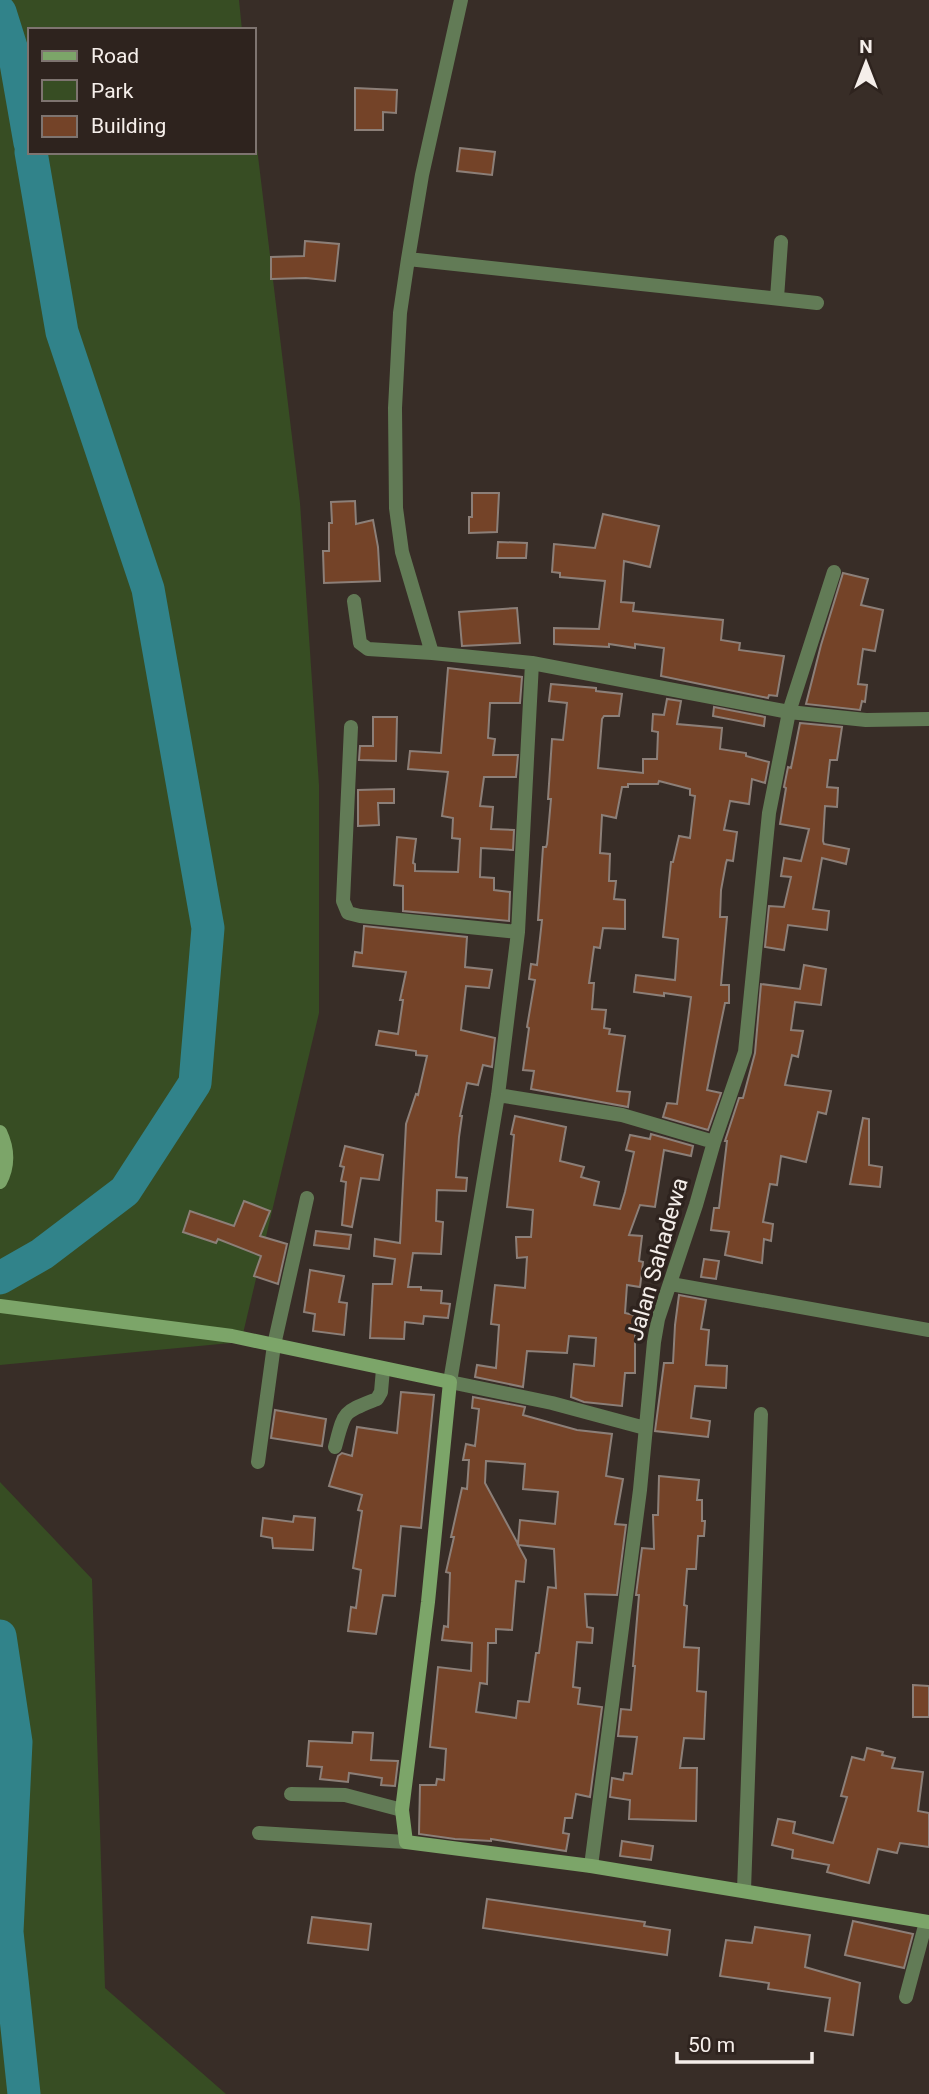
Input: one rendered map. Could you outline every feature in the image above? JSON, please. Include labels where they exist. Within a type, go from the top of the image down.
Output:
[{"type":"street","points":[[432,653],[402,552],[396,508],[395,408],[400,313],[408,259],[422,175],[461,0]]},
{"type":"street","points":[[777,298],[781,242]]},
{"type":"street","points":[[408,259],[817,303]]},
{"type":"street","name":"Jalan Sahadewa","points":[[590,1866],[640,1490],[658,1319],[714,1142],[746,1052],[769,813],[789,712],[834,572]]},
{"type":"street","points":[[354,601],[360,643],[368,649],[532,663],[789,712],[866,720],[929,719]]},
{"type":"street","points":[[406,1842],[402,1811],[428,1602],[450,1382],[498,1095],[518,932],[532,663]]},
{"type":"street","points":[[351,726],[342,901],[348,913],[518,932]]},
{"type":"street","points":[[498,1095],[622,1115],[714,1142]]},
{"type":"street","points":[[0,1132],[6,1145],[6,1171],[0,1182]]},
{"type":"street","points":[[258,1462],[274,1345],[307,1198]]},
{"type":"street","points":[[671,1284],[929,1330]]},
{"type":"street","points":[[0,1306],[232,1336],[552,1403],[645,1429]]},
{"type":"street","points":[[335,1447],[343,1416],[354,1408],[377,1399],[381,1392],[383,1369]]},
{"type":"street","points":[[744,1890],[761,1414]]},
{"type":"street","points":[[291,1794],[345,1795],[402,1811]]},
{"type":"street","points":[[259,1833],[406,1842],[590,1866],[928,1922],[906,1997]]},
{"type":"green space","points":[[0,0],[239,0],[242,28],[28,28],[28,154],[256,154],[256,140],[300,503],[319,785],[319,1013],[241,1342],[0,1365]]},
{"type":"green space","points":[[0,1482],[92,1579],[105,1988],[226,2094],[0,2094]]},
{"type":"building","points":[[355,88],[397,90],[396,113],[383,112],[383,130],[355,130]]},
{"type":"building","points":[[460,148],[495,152],[492,175],[457,171]]},
{"type":"building","points":[[305,241],[339,244],[335,281],[271,279],[271,257],[304,256]]},
{"type":"building","points":[[472,493],[499,493],[497,532],[469,533]]},
{"type":"building","points":[[355,501],[356,524],[373,520],[380,581],[324,583],[323,551],[329,551],[331,502]]},
{"type":"building","points":[[603,514],[659,526],[650,567],[624,561],[621,602],[634,603],[633,611],[723,620],[721,640],[740,643],[739,650],[784,656],[777,696],[769,695],[768,698],[661,676],[664,648],[635,644],[635,648],[609,644],[609,647],[554,644],[554,628],[599,629],[605,581],[560,577],[560,573],[552,572],[554,544],[595,548]]},
{"type":"building","points":[[498,542],[527,543],[526,558],[497,558]]},
{"type":"building","points":[[843,573],[868,579],[861,605],[883,610],[875,651],[863,649],[858,684],[867,685],[865,702],[862,701],[860,710],[806,704]]},
{"type":"building","points":[[517,608],[520,643],[462,646],[459,612]]},
{"type":"building","points":[[448,668],[522,677],[520,703],[490,703],[488,738],[495,739],[493,755],[518,755],[516,777],[484,777],[480,806],[493,807],[491,829],[514,830],[513,850],[481,848],[480,877],[494,878],[494,890],[510,892],[509,921],[403,911],[403,886],[394,885],[397,837],[416,839],[413,863],[415,871],[458,872],[460,839],[452,838],[453,818],[442,816],[448,772],[408,769],[410,751],[441,753]]},
{"type":"building","points":[[551,684],[596,688],[596,691],[622,694],[619,716],[604,716],[602,719],[598,768],[643,773],[643,759],[657,759],[658,732],[652,731],[653,714],[664,715],[667,699],[681,701],[677,724],[722,728],[720,749],[746,753],[746,756],[769,762],[765,783],[752,779],[749,804],[730,801],[724,830],[737,832],[733,861],[727,860],[721,890],[720,917],[727,917],[721,985],[729,985],[729,1003],[725,1003],[707,1090],[721,1093],[708,1130],[663,1117],[667,1103],[677,1104],[691,997],[634,992],[636,975],[675,980],[678,939],[663,937],[671,862],[679,836],[690,838],[695,796],[690,795],[690,789],[659,781],[658,784],[628,784],[628,787],[622,787],[616,818],[602,815],[600,853],[610,854],[609,881],[616,881],[614,899],[625,900],[625,929],[603,928],[600,948],[594,947],[589,983],[594,983],[592,1009],[606,1010],[604,1028],[610,1029],[609,1034],[625,1036],[617,1091],[630,1092],[628,1107],[531,1089],[534,1071],[523,1070],[535,980],[529,979],[531,964],[537,965],[542,920],[538,920],[543,847],[547,844],[551,799],[548,799],[552,739],[563,740],[567,703],[549,701]]},
{"type":"building","points":[[714,707],[765,717],[764,726],[713,716]]},
{"type":"building","points":[[373,717],[397,717],[396,761],[359,760],[360,746],[373,746]]},
{"type":"building","points":[[800,723],[842,727],[837,760],[830,760],[827,787],[838,788],[837,807],[825,806],[823,841],[824,844],[849,849],[846,864],[822,858],[813,909],[829,911],[827,930],[788,925],[784,950],[765,947],[769,906],[784,907],[791,877],[781,876],[784,858],[801,861],[809,829],[780,824],[784,787],[788,767],[791,768]]},
{"type":"building","points":[[394,789],[394,803],[378,803],[379,825],[358,826],[358,790]]},
{"type":"building","points":[[364,926],[467,937],[465,967],[492,970],[489,988],[466,986],[461,1030],[495,1038],[492,1067],[483,1065],[478,1085],[467,1083],[460,1116],[456,1177],[467,1178],[466,1191],[437,1190],[436,1221],[443,1222],[441,1254],[413,1253],[408,1287],[442,1291],[441,1303],[450,1304],[448,1318],[424,1316],[423,1324],[405,1322],[404,1339],[370,1338],[373,1284],[392,1284],[395,1259],[374,1256],[375,1239],[400,1243],[406,1124],[416,1094],[418,1095],[427,1056],[416,1055],[416,1051],[376,1045],[379,1031],[398,1034],[403,1000],[400,1000],[406,972],[353,966],[355,952],[362,953]]},
{"type":"building","points":[[804,965],[826,969],[821,1005],[795,1002],[791,1030],[803,1031],[798,1057],[792,1055],[785,1085],[831,1091],[826,1114],[818,1112],[806,1162],[781,1156],[777,1185],[770,1184],[763,1222],[773,1224],[771,1241],[764,1239],[762,1263],[725,1255],[729,1232],[711,1230],[714,1208],[719,1208],[725,1141],[739,1098],[743,1098],[755,1053],[761,984],[800,989]]},
{"type":"building","points":[[515,1116],[566,1127],[560,1161],[584,1167],[581,1177],[599,1182],[594,1205],[620,1209],[634,1152],[626,1150],[630,1135],[650,1139],[651,1134],[693,1146],[691,1156],[664,1150],[655,1207],[640,1205],[629,1235],[642,1236],[639,1261],[643,1262],[640,1287],[627,1285],[625,1313],[634,1315],[632,1330],[635,1330],[635,1373],[625,1373],[622,1406],[584,1402],[571,1397],[574,1364],[594,1366],[596,1338],[569,1336],[567,1353],[527,1351],[523,1387],[475,1377],[477,1365],[496,1368],[499,1325],[491,1324],[495,1285],[525,1288],[527,1257],[517,1258],[516,1237],[531,1237],[533,1210],[507,1207],[514,1135],[511,1134]]},
{"type":"building","points":[[863,1118],[869,1119],[869,1165],[882,1167],[880,1187],[850,1184]]},
{"type":"building","points":[[345,1146],[383,1155],[379,1180],[361,1178],[352,1227],[342,1225],[346,1182],[341,1181],[344,1167],[340,1166]]},
{"type":"building","points":[[244,1201],[270,1211],[260,1236],[287,1244],[278,1284],[254,1276],[261,1256],[218,1239],[216,1243],[183,1232],[190,1211],[234,1226]]},
{"type":"building","points":[[316,1231],[351,1235],[349,1249],[314,1245]]},
{"type":"building","points":[[704,1259],[719,1261],[716,1279],[701,1277]]},
{"type":"building","points":[[310,1270],[344,1276],[339,1302],[347,1303],[344,1335],[313,1331],[315,1314],[304,1312]]},
{"type":"building","points":[[679,1295],[706,1300],[701,1329],[709,1330],[706,1365],[727,1366],[726,1388],[695,1386],[691,1418],[710,1421],[708,1437],[655,1431],[664,1363],[673,1363]]},
{"type":"building","points":[[401,1392],[434,1395],[421,1528],[401,1526],[395,1596],[383,1595],[376,1634],[348,1631],[351,1607],[356,1608],[361,1570],[353,1568],[362,1511],[358,1510],[362,1495],[329,1486],[338,1456],[342,1453],[352,1456],[357,1427],[397,1433]]},
{"type":"building","points":[[473,1397],[525,1407],[523,1415],[577,1430],[612,1434],[606,1476],[623,1479],[615,1524],[626,1525],[617,1595],[585,1594],[587,1627],[593,1628],[592,1643],[577,1642],[573,1687],[580,1688],[578,1704],[602,1707],[590,1797],[576,1794],[572,1818],[565,1818],[563,1833],[569,1834],[566,1851],[491,1839],[455,1839],[419,1834],[420,1785],[436,1785],[437,1779],[444,1780],[446,1749],[430,1747],[438,1667],[471,1671],[472,1643],[442,1640],[444,1626],[448,1627],[450,1573],[446,1572],[454,1537],[451,1537],[462,1488],[467,1489],[469,1460],[463,1460],[466,1444],[475,1446],[479,1409],[472,1408]],"holes":[[[486,1461],[525,1464],[523,1489],[558,1492],[555,1524],[520,1520],[518,1544],[485,1483]],[[518,1545],[554,1549],[556,1588],[548,1587],[529,1702],[518,1701],[516,1718],[476,1712],[480,1683],[487,1684],[488,1643],[496,1643],[496,1629],[512,1630],[516,1581],[524,1582],[526,1560]]]},
{"type":"building","points":[[275,1410],[326,1419],[322,1446],[271,1438]]},
{"type":"building","points":[[659,1476],[699,1480],[697,1500],[702,1500],[702,1521],[705,1521],[704,1536],[698,1536],[696,1569],[687,1569],[684,1605],[687,1606],[684,1647],[699,1648],[697,1691],[706,1692],[704,1739],[684,1738],[680,1768],[697,1768],[696,1821],[629,1819],[630,1800],[610,1797],[612,1778],[623,1780],[624,1773],[632,1774],[637,1737],[618,1736],[621,1709],[631,1710],[639,1595],[636,1595],[642,1548],[654,1549],[653,1515],[658,1515]]},
{"type":"building","points":[[294,1516],[315,1518],[313,1550],[273,1548],[272,1538],[261,1536],[263,1518],[293,1522]]},
{"type":"building","points":[[913,1685],[929,1686],[929,1717],[913,1717]]},
{"type":"building","points":[[353,1732],[373,1733],[371,1760],[398,1761],[395,1786],[381,1785],[382,1778],[349,1773],[348,1782],[320,1779],[322,1767],[307,1766],[309,1741],[352,1743]]},
{"type":"building","points":[[867,1748],[895,1758],[892,1768],[923,1772],[918,1811],[929,1813],[929,1847],[900,1843],[897,1853],[878,1849],[869,1883],[827,1872],[829,1865],[792,1858],[793,1850],[772,1845],[778,1819],[795,1822],[793,1833],[833,1843],[847,1797],[841,1796],[852,1757],[864,1760]]},
{"type":"building","points":[[622,1841],[653,1846],[651,1860],[620,1856]]},
{"type":"building","points":[[487,1899],[645,1922],[644,1926],[670,1930],[667,1955],[483,1928]]},
{"type":"building","points":[[312,1917],[371,1924],[368,1950],[308,1943]]},
{"type":"building","points":[[853,1921],[913,1934],[904,1968],[845,1955]]},
{"type":"building","points":[[755,1927],[810,1935],[805,1967],[860,1983],[853,2035],[825,2031],[830,1998],[768,1989],[769,1983],[720,1976],[726,1940],[752,1943]]},
{"type":"waterway","points":[[0,12],[16,63],[28,132]]},
{"type":"waterway","points":[[0,1278],[42,1254],[125,1191],[195,1083],[208,928],[148,589],[62,332],[31,154]]},
{"type":"waterway","points":[[0,1636],[16,1742],[7,1932],[24,2094]]}]
